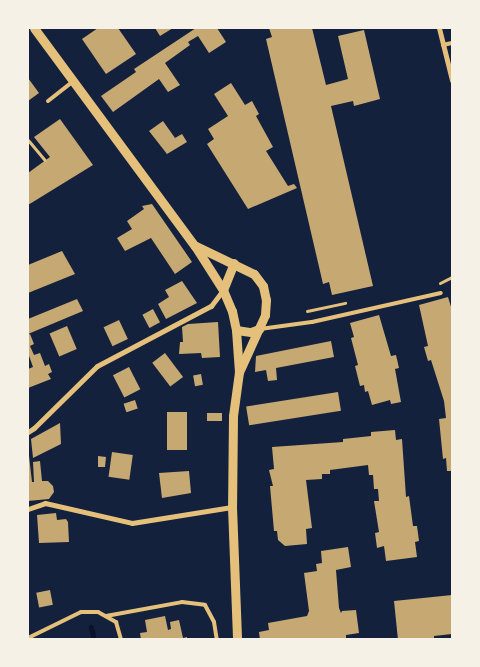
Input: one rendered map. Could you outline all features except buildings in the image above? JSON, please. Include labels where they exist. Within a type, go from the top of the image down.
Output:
[{"type":"street","points":[[34,28],[195,246],[223,290],[236,330],[239,372],[233,416],[232,508],[237,640]]},
{"type":"street","points":[[439,28],[452,80]]},
{"type":"street","points":[[195,246],[254,274],[263,286],[266,300],[265,315],[239,372]]},
{"type":"street","points":[[28,432],[97,366],[211,306],[223,290],[234,263]]},
{"type":"street","points":[[236,330],[251,332],[260,329]]},
{"type":"street","points":[[28,509],[45,503],[132,523],[232,508]]},
{"type":"lane","points":[[443,46],[452,43]]},
{"type":"lane","points":[[48,101],[74,81]]},
{"type":"lane","points":[[260,329],[301,324],[441,293]]},
{"type":"lane","points":[[106,616],[182,602],[205,606],[214,622],[217,640]]},
{"type":"lane","points":[[28,638],[81,612],[98,612],[116,622],[121,640]]},
{"type":"path","points":[[28,140],[45,160]]},
{"type":"path","points":[[441,282],[452,277]]},
{"type":"path","points":[[307,311],[348,302]]},
{"type":"waterway","points":[[91,627],[94,640]]}]
